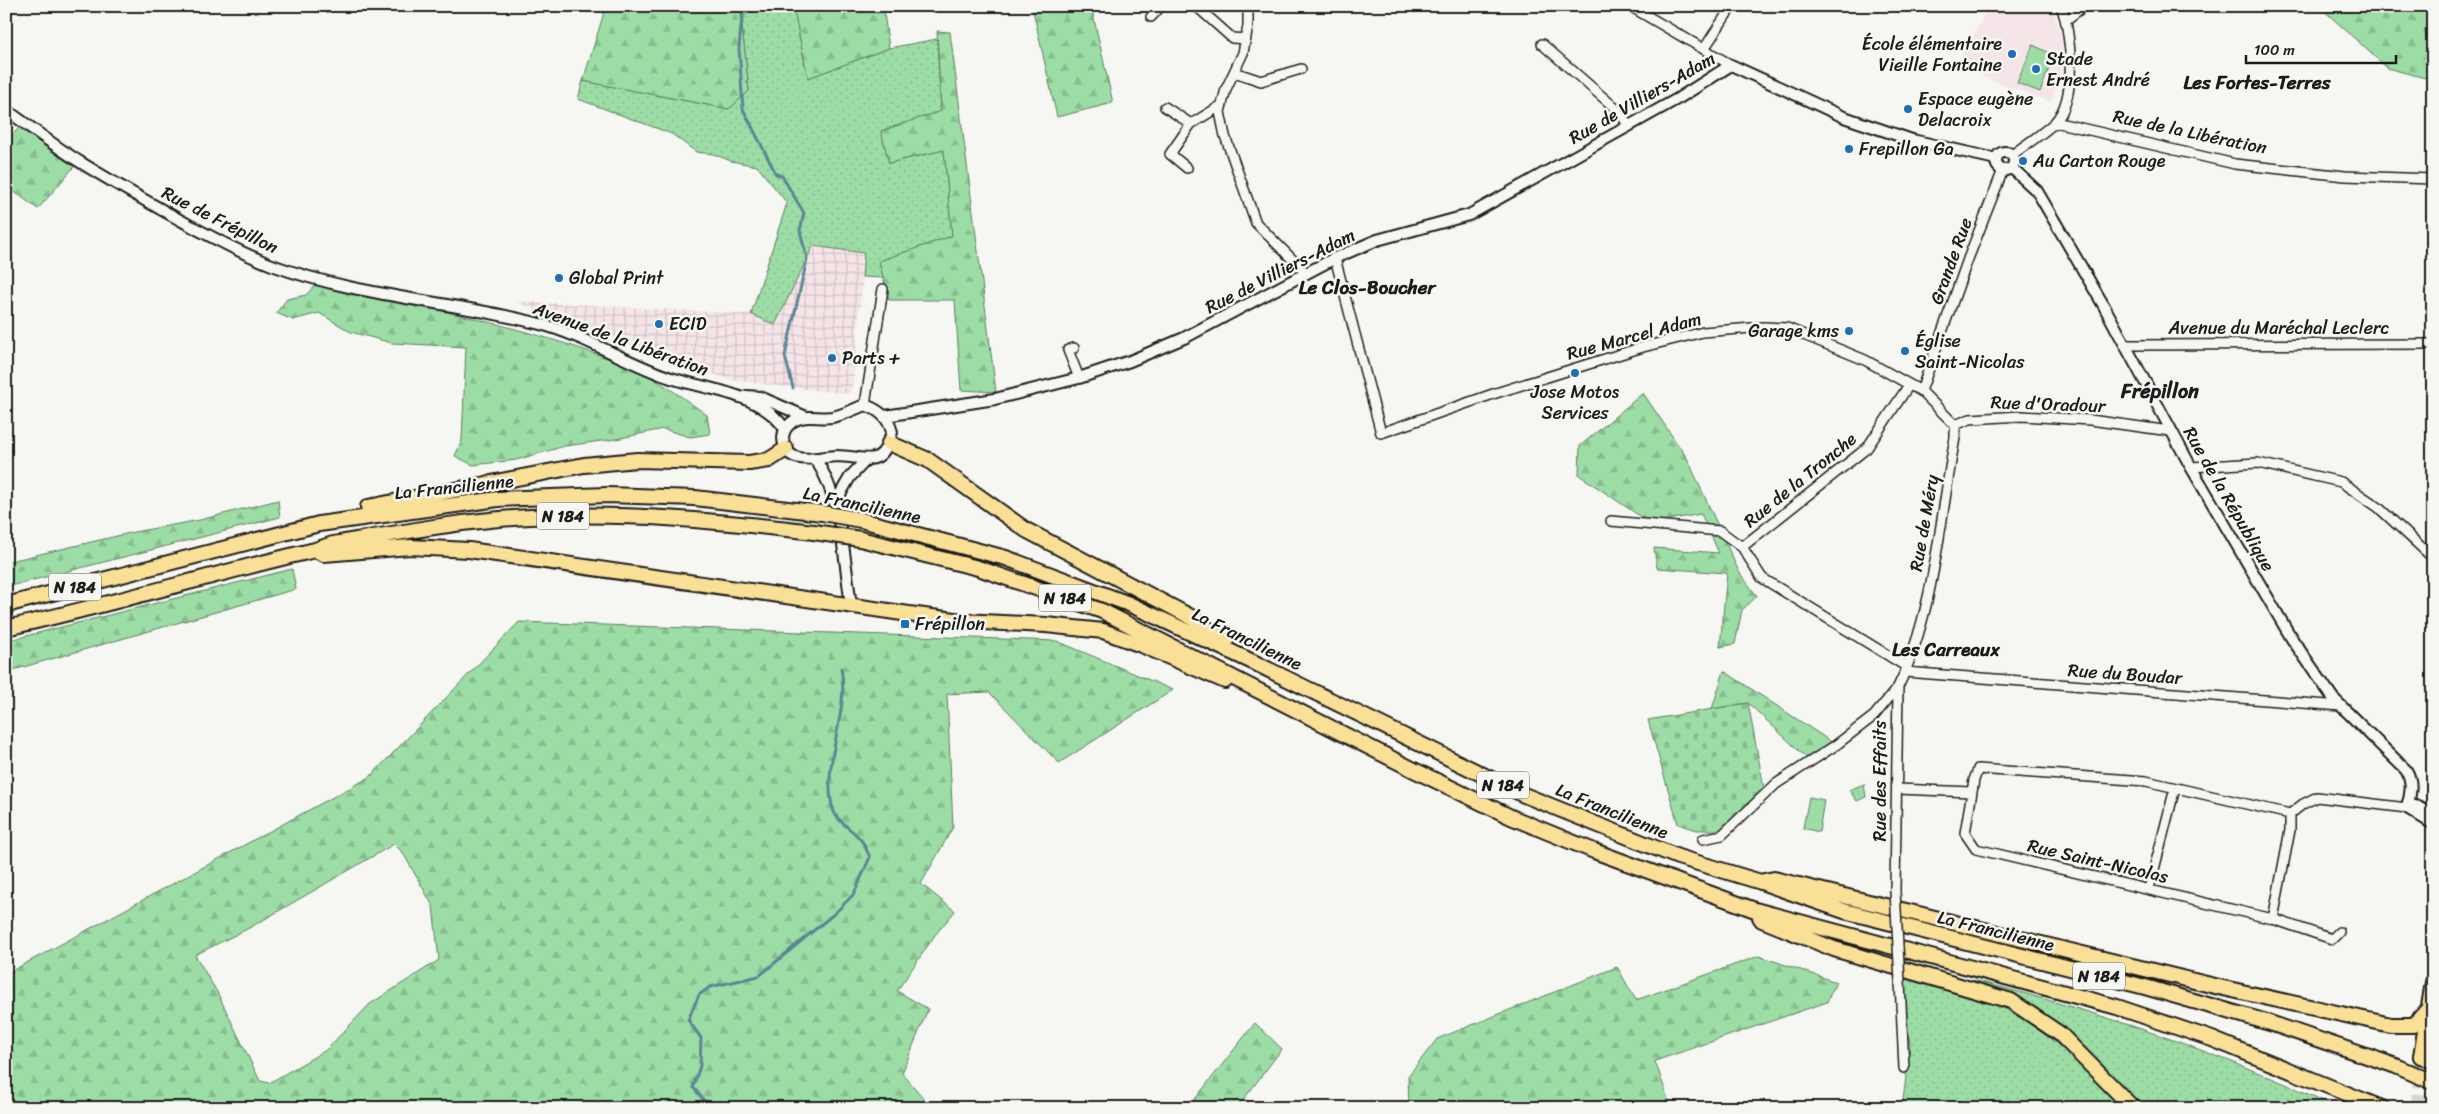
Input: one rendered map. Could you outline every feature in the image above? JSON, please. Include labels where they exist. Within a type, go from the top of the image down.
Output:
[{"type":"main road","points":[[891,438],[928,460],[1026,530],[1191,617],[1255,663]]},
{"type":"main road","points":[[319,524],[329,515],[584,465],[637,460],[749,463],[769,460],[786,449]]},
{"type":"main road","name":"La Francilienne","points":[[6,605],[319,524],[471,502],[558,496],[695,498],[822,513],[861,520],[1006,558],[1129,604],[1255,663],[1524,796],[1678,857],[1761,882],[1844,911],[2145,987],[2270,1024],[2396,1066],[2433,1082]]},
{"type":"main road","name":"La Francilienne","points":[[6,628],[315,550],[332,544],[445,525],[530,517],[615,515],[694,518],[860,539],[978,568],[1102,611],[1364,745],[1511,817],[1755,910],[2117,1007],[2212,1039],[2382,1108]]},
{"type":"main road","points":[[315,550],[324,554],[410,547],[469,550],[962,621],[1046,624],[1103,631],[1144,646],[1222,681],[1257,689]]},
{"type":"main road","points":[[1761,882],[1774,879],[2219,987],[2391,1025],[2414,1025],[2430,1007]]},
{"type":"main road","points":[[1755,910],[1762,920],[1834,949],[2011,1001],[2060,1034],[2133,1108]]},
{"type":"main road","points":[[2427,1059],[2433,982]]},
{"type":"street","points":[[1152,17],[1161,6]]},
{"type":"street","points":[[1196,6],[1232,38],[1246,39]]},
{"type":"street","points":[[1248,6],[1246,39],[1243,53],[1226,88],[1220,112],[1225,136],[1256,223],[1306,272]]},
{"type":"street","points":[[1630,6],[1731,65],[1844,116],[1912,140],[1996,159]]},
{"type":"street","points":[[1704,49],[1732,6]]},
{"type":"street","points":[[1996,159],[2002,153],[2012,155],[2055,122],[2068,100],[2070,52],[2066,20],[2061,6]]},
{"type":"street","points":[[2066,20],[2084,6]]},
{"type":"street","points":[[1542,44],[1622,114],[1628,127]]},
{"type":"street","name":"Rue de Villiers-Adam","points":[[885,416],[908,414],[995,398],[1079,378],[1184,338],[1306,272],[1377,240],[1469,216],[1628,127],[1731,65]]},
{"type":"street","points":[[1234,72],[1261,81],[1300,69]]},
{"type":"street","points":[[1187,168],[1170,154],[1191,124],[1222,105]]},
{"type":"street","points":[[1165,107],[1191,124]]},
{"type":"street","name":"Rue de Frépillon","points":[[6,110],[78,161],[146,201],[245,254],[293,272],[336,284],[471,308]]},
{"type":"street","name":"Rue de la Libération","points":[[2055,122],[2235,164],[2345,176],[2433,179]]},
{"type":"street","points":[[1996,159],[1997,165],[2007,169],[2014,163],[2012,155]]},
{"type":"street","name":"Rue de la République","points":[[2007,169],[2037,191],[2125,345],[2170,431],[2292,639],[2341,706],[2406,770],[2410,780],[2408,805]]},
{"type":"street","name":"Grande Rue","points":[[1921,391],[1968,259],[2007,169]]},
{"type":"street","name":"Rue Marcel Adam","points":[[1335,258],[1380,433],[1496,392],[1643,347],[1703,332],[1764,327],[1787,328],[1865,360],[1921,391]]},
{"type":"street","points":[[864,405],[883,289]]},
{"type":"street","name":"Avenue de la Libération","points":[[471,308],[556,328],[669,377],[731,394],[763,407],[779,419],[785,429]]},
{"type":"street","name":"Avenue du Maréchal Leclerc","points":[[2125,345],[2433,344]]},
{"type":"street","points":[[1074,348],[1068,350],[1079,378]]},
{"type":"street","name":"Rue de la Tronche","points":[[1742,547],[1867,448],[1909,386]]},
{"type":"street","points":[[1921,391],[1955,425]]},
{"type":"street","name":"Avenue de la Libération","points":[[731,394],[760,398],[804,416]]},
{"type":"street","points":[[891,438],[885,416],[876,409],[864,405],[831,417],[804,416],[790,423],[785,429],[783,438],[786,449],[793,457],[802,460],[837,456],[866,460],[879,456],[908,414]]},
{"type":"street","name":"Rue d'Oradour","points":[[1955,425],[1970,419],[2021,416],[2090,420],[2170,431]]},
{"type":"street","name":"Rue de Méry","points":[[1906,670],[1923,614],[1934,561],[1956,438],[1955,425]]},
{"type":"street","points":[[815,459],[825,473],[835,503],[851,605]]},
{"type":"street","points":[[835,503],[850,477],[866,460]]},
{"type":"street","points":[[2191,467],[2258,463],[2341,482],[2378,507],[2433,558]]},
{"type":"street","points":[[1611,521],[1720,531],[1742,547],[1762,578],[1906,670]]},
{"type":"street","name":"Rue des Effaits","points":[[1904,1068],[1895,891],[1898,687],[1906,670]]},
{"type":"street","name":"Rue du Boudar","points":[[1906,670],[2341,706]]},
{"type":"street","points":[[1703,839],[1722,835],[1776,784],[1836,745],[1874,716],[1898,687]]},
{"type":"street","name":"Rue Saint-Nicolas","points":[[2175,788],[2146,781],[1978,769],[1965,833],[1976,850],[2273,919],[2332,939],[2340,932]]},
{"type":"street","points":[[2149,889],[2175,788],[2290,814]]},
{"type":"street","points":[[1897,789],[1972,792]]},
{"type":"street","points":[[2290,814],[2303,804],[2317,797],[2408,805],[2433,813]]},
{"type":"street","points":[[2408,805],[2433,824]]},
{"type":"street","points":[[2273,919],[2290,830],[2290,814]]},
{"type":"shaded area","name":"École élémentaire Vieille Fontaine","points":[[1989,6],[2052,6],[2062,38],[2060,77],[2051,102],[1983,77],[1972,62],[1963,55]]},
{"type":"shaded area","points":[[813,246],[865,253],[853,382],[849,394],[736,381],[681,364],[514,301],[751,314],[775,325]]},
{"type":"green space","points":[[606,6],[747,6],[742,26],[749,91],[729,109],[583,81]]},
{"type":"green space","points":[[747,6],[793,6],[808,78],[889,48],[937,39],[941,111],[881,131],[889,163],[944,150],[952,236],[879,261],[883,278],[862,277],[864,253],[813,246],[775,325],[751,314],[787,203],[757,166],[731,161],[713,154],[696,152],[672,134],[578,99],[583,81],[729,109],[749,91],[742,26]]},
{"type":"green space","points":[[793,6],[883,6],[889,48],[808,78]]},
{"type":"green space","points":[[1032,6],[1091,6],[1113,103],[1057,117]]},
{"type":"green space","points":[[2319,6],[2433,6],[2433,80],[2387,68]]},
{"type":"green space","points":[[937,31],[950,32],[996,392],[961,390],[955,300],[889,300],[879,261],[952,236],[944,150],[889,163],[881,131],[941,111]]},
{"type":"green space","name":"Stade Ernest André","points":[[2033,45],[2054,55],[2040,92],[2017,83]]},
{"type":"green space","points":[[24,122],[79,161],[38,209],[6,186],[6,146],[8,140]]},
{"type":"green space","points":[[315,285],[474,318],[553,340],[630,367],[660,383],[707,415],[710,434],[690,437],[663,429],[616,439],[565,446],[516,460],[473,465],[455,456],[462,440],[466,347],[392,343],[351,332],[319,313],[293,320],[276,313],[287,299],[306,295]]},
{"type":"green space","points":[[1643,393],[1687,458],[1739,572],[1757,596],[1742,610],[1735,644],[1720,647],[1727,573],[1657,568],[1654,548],[1719,553],[1701,514],[1650,523],[1579,475],[1580,446]]},
{"type":"green space","points":[[278,500],[280,517],[6,587],[6,562],[134,532],[200,520]]},
{"type":"green space","points":[[292,569],[296,589],[6,672],[6,641]]},
{"type":"green space","points":[[519,622],[1057,641],[1173,690],[1059,763],[989,692],[947,694],[953,827],[921,884],[955,911],[935,935],[897,991],[928,1009],[902,1073],[932,1108],[6,1108],[6,974],[370,777]],"holes":[[[394,844],[403,853],[433,906],[439,960],[370,1004],[326,1050],[269,1083],[260,1081],[217,992],[195,955],[251,927]]]},
{"type":"green space","points":[[1724,671],[1836,745],[1810,761],[1748,703],[1712,709]]},
{"type":"green space","points":[[1748,703],[1764,788],[1721,830],[1697,830],[1678,824],[1648,720]]},
{"type":"green space","points":[[1864,784],[1866,797],[1857,801],[1849,790]]},
{"type":"green space","points":[[1809,797],[1824,800],[1819,832],[1803,828]]},
{"type":"green space","points":[[1759,956],[1836,982],[1827,1002],[1655,1061],[1671,1108],[1409,1108],[1408,1076],[1437,1039],[1617,967],[1636,1000]]},
{"type":"green space","points":[[1903,975],[1965,991],[2017,1015],[2037,1028],[2074,1058],[2126,1108],[1902,1108],[1910,1046]]},
{"type":"green space","points":[[1974,980],[2021,992],[2160,1035],[2250,1069],[2339,1108],[2143,1108],[2098,1064],[1974,983]]},
{"type":"green space","points":[[1255,1023],[1282,1049],[1237,1108],[1188,1108]]},
{"type":"waterway","points":[[743,6],[739,48],[743,109],[776,174],[782,176],[804,213],[800,231],[807,259],[785,356],[793,388]]},
{"type":"waterway","points":[[710,1108],[693,1087],[700,1066],[701,1038],[688,1020],[699,995],[710,987],[759,976],[836,912],[854,894],[870,857],[864,844],[840,821],[832,806],[830,771],[842,702],[841,668]]},
{"type":"tunnel","points":[[2418,1108],[2421,1056]]},
{"type":"place","name":"École élémentaire Vieille Fontaine","points":[[2012,54]]},
{"type":"place","name":"Stade Ernest André","points":[[2036,69]]},
{"type":"place","name":"Espace eugène Delacroix","points":[[1908,109]]},
{"type":"place","name":"Frepillon Ga","points":[[1849,149]]},
{"type":"place","name":"Au Carton Rouge","points":[[2023,161]]},
{"type":"place","name":"Global Print","points":[[559,278]]},
{"type":"place","name":"ECID","points":[[659,324]]},
{"type":"place","name":"Garage kms","points":[[1849,331]]},
{"type":"place","name":"Église Saint-Nicolas","points":[[1905,351]]},
{"type":"place","name":"Parts +","points":[[832,358]]},
{"type":"place","name":"Jose Motos Services","points":[[1575,373]]},
{"type":"place","name":"Frépillon","points":[[905,624]]},
{"type":"district","name":"Les Fortes-Terres","points":[[2257,82]]},
{"type":"district","name":"Le Clos-Boucher","points":[[1367,287]]},
{"type":"district","name":"Frépillon","points":[[2160,391]]},
{"type":"district","name":"Les Carreaux","points":[[1946,649]]}]
